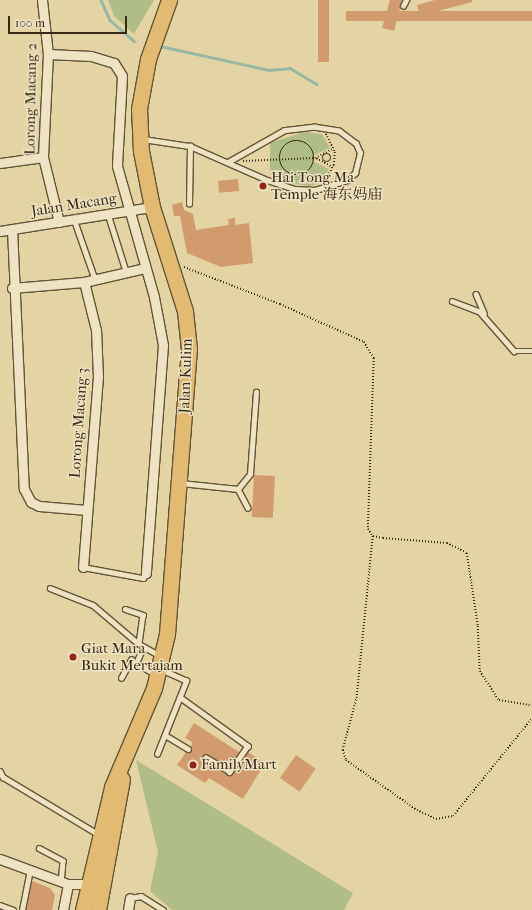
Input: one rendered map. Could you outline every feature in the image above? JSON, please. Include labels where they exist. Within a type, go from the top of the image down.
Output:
[{"type":"main road","name":"Jalan Kulim","points":[[126,755],[160,668],[179,482],[189,349],[185,311],[172,266],[152,207],[141,138],[140,109],[148,59],[169,0]]},
{"type":"main road","points":[[83,910],[98,834],[126,755]]},
{"type":"main road","points":[[98,910],[126,755]]},
{"type":"street","name":"Lorong Macang 2","points":[[42,0],[48,54],[43,157],[59,222]]},
{"type":"street","name":"Jalan Kulim","points":[[48,54],[91,56],[114,63],[122,76],[117,166],[127,211],[145,268],[163,345],[146,573]]},
{"type":"street","points":[[0,163],[43,157]]},
{"type":"street","name":"Jalan Macang","points":[[0,231],[152,207]]},
{"type":"street","points":[[12,229],[12,288],[24,489],[31,502],[39,506],[87,510]]},
{"type":"street","points":[[12,288],[84,282],[126,271],[145,268]]},
{"type":"street","name":"Lorong Macang 3","points":[[83,567],[98,377],[96,330],[84,282]]},
{"type":"street","points":[[0,859],[65,883],[87,884]]},
{"type":"street","points":[[63,910],[65,883]]},
{"type":"street","points":[[128,910],[130,898]]},
{"type":"lane","points":[[404,6],[406,0]]},
{"type":"lane","points":[[141,138],[190,146],[229,162],[295,189],[322,189],[341,182],[355,173],[360,153],[348,136],[323,129],[284,131],[229,162]]},
{"type":"lane","points":[[189,204],[190,146]]},
{"type":"lane","points":[[108,214],[126,271]]},
{"type":"lane","points":[[74,219],[95,279]]},
{"type":"lane","points":[[476,294],[487,318],[514,351],[532,351]]},
{"type":"lane","points":[[452,301],[487,318]]},
{"type":"lane","points":[[238,489],[250,474],[256,392]]},
{"type":"lane","points":[[179,482],[238,489]]},
{"type":"lane","points":[[238,489],[248,508]]},
{"type":"lane","points":[[83,567],[143,578],[146,573]]},
{"type":"lane","points":[[50,588],[93,605],[139,644],[160,668]]},
{"type":"lane","points":[[125,609],[144,615],[139,644]]},
{"type":"lane","points":[[137,661],[142,649]]},
{"type":"lane","points":[[121,678],[132,660],[160,668],[186,681],[158,754]]},
{"type":"lane","points":[[180,697],[248,746],[230,772],[206,758]]},
{"type":"lane","points":[[165,735],[188,749]]},
{"type":"lane","points":[[0,771],[3,777],[98,834]]},
{"type":"lane","points":[[39,848],[63,861],[65,883]]},
{"type":"lane","points":[[22,910],[30,870]]},
{"type":"lane","points":[[130,898],[141,896],[163,910]]},
{"type":"lane","points":[[0,905],[13,910]]},
{"type":"path","points":[[322,189],[333,168],[333,149],[323,129]]},
{"type":"path","points":[[315,158],[307,172],[297,176],[287,173],[280,160],[282,149],[297,141],[307,144],[315,158],[333,168]]},
{"type":"path","points":[[229,162],[315,158],[333,149]]},
{"type":"path","points":[[327,152],[325,155],[327,165]]},
{"type":"path","points":[[325,155],[331,159],[325,161]]},
{"type":"path","points":[[172,266],[193,268],[364,342],[374,358],[368,529],[373,536],[357,697],[343,750],[346,760],[417,810],[436,819],[453,816],[466,804],[532,718]]},
{"type":"path","points":[[373,536],[447,543],[467,553],[478,626],[480,672],[499,700],[532,705]]},
{"type":"green space","points":[[108,0],[154,0],[134,34],[114,16]]},
{"type":"green space","points":[[304,132],[322,134],[330,148],[314,155],[314,162],[329,169],[321,183],[310,186],[288,183],[270,174],[270,143]]},
{"type":"green space","points":[[136,760],[353,893],[344,910],[172,910],[150,891],[158,852]]},
{"type":"building","points":[[318,0],[329,0],[329,62],[318,62]]},
{"type":"building","points":[[390,0],[402,0],[394,31],[382,28]]},
{"type":"building","points":[[435,0],[472,0],[472,2],[420,16],[417,5]]},
{"type":"building","points":[[346,11],[532,11],[532,21],[346,21]]},
{"type":"building","points":[[238,179],[239,191],[219,193],[218,181]]},
{"type":"building","points":[[182,202],[184,210],[193,214],[196,230],[229,225],[228,219],[235,218],[235,225],[249,223],[253,263],[221,267],[187,253],[180,216],[174,216],[172,205]]},
{"type":"building","points":[[254,475],[275,476],[273,518],[252,517]]},
{"type":"building","points":[[194,723],[239,752],[229,767],[208,755],[203,756],[204,761],[228,775],[233,774],[248,752],[265,763],[243,799],[209,778],[205,783],[177,765],[186,752],[191,751],[192,742],[185,738]]},
{"type":"building","points":[[296,755],[316,769],[300,792],[280,778]]},
{"type":"building","points":[[32,881],[50,888],[55,895],[52,910],[26,910]]},
{"type":"waterway","points":[[101,0],[110,20],[134,41]]},
{"type":"waterway","points":[[160,46],[269,70],[290,68],[317,84]]},
{"type":"place","name":"Hai Tong Ma Temple 海东妈庙","points":[[263,186]]},
{"type":"place","name":"Giat Mara Bukit Mertajam","points":[[73,657]]},
{"type":"place","name":"FamilyMart","points":[[193,765]]}]
